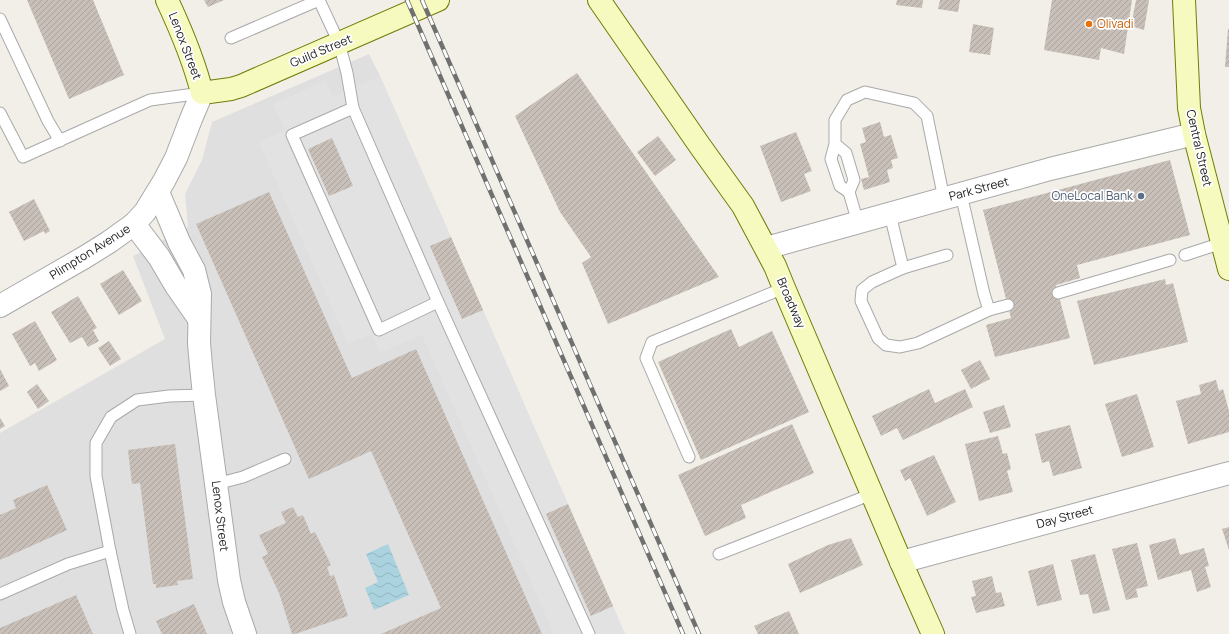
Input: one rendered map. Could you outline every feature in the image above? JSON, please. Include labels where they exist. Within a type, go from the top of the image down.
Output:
[{"type":"street","name":"Lenox Street","points":[[167,0],[185,41],[202,93]]},
{"type":"street","name":"Guild Street","points":[[202,93],[231,89],[339,44],[438,0]]},
{"type":"street","name":"Broadway","points":[[599,0],[743,206],[766,248],[933,634]]},
{"type":"street","name":"Central Street","points":[[1184,0],[1190,108],[1194,134],[1229,269]]},
{"type":"street","name":"Plimpton Avenue","points":[[0,306],[103,246],[134,224],[145,212],[158,192],[176,158],[202,93]]},
{"type":"street","name":"Park Street","points":[[766,248],[1050,169],[1194,134]]},
{"type":"street","name":"Lenox Street","points":[[158,192],[179,242],[194,270],[200,294],[199,318],[204,395],[229,580],[234,602],[245,634]]},
{"type":"street","points":[[134,224],[159,257],[176,286],[199,318]]},
{"type":"street","name":"Day Street","points":[[901,562],[1229,473]]},
{"type":"lane","points":[[231,38],[319,0],[339,44],[347,73],[353,108],[438,302],[589,634]]},
{"type":"lane","points":[[0,19],[48,121],[60,141]]},
{"type":"lane","points":[[849,192],[840,186],[831,159],[834,144],[835,120],[847,100],[865,92],[914,103],[928,116],[989,310]]},
{"type":"lane","points":[[0,113],[23,157],[150,100],[202,93]]},
{"type":"lane","points":[[353,108],[292,135],[379,330],[438,302]]},
{"type":"lane","points":[[834,144],[846,153],[854,180],[849,192],[858,222]]},
{"type":"lane","points":[[890,214],[903,268]]},
{"type":"lane","points":[[1185,255],[1222,243]]},
{"type":"lane","points":[[947,255],[903,268],[872,282],[862,290],[861,301],[878,338],[886,345],[900,347],[918,343],[989,310],[1008,305]]},
{"type":"lane","points":[[1058,292],[1170,260]]},
{"type":"lane","points":[[689,457],[646,358],[652,342],[784,288]]},
{"type":"lane","points":[[130,634],[110,551],[96,476],[96,443],[111,417],[137,400],[169,396],[204,395]]},
{"type":"lane","points":[[216,484],[243,477],[285,459]]},
{"type":"lane","points":[[719,554],[872,494]]},
{"type":"lane","points":[[0,594],[68,564],[110,551]]},
{"type":"shaded area","points":[[369,54],[625,634],[0,634],[0,433],[165,339],[133,256],[188,227],[185,194],[202,160],[212,122]]},
{"type":"shaded area","points":[[380,76],[451,237],[430,247],[462,319],[483,310],[568,504],[546,514],[590,616],[613,606],[625,634],[554,634],[422,335],[380,353],[371,334],[348,344],[259,142],[285,130],[273,104],[325,81],[333,97]]},
{"type":"water","points":[[388,544],[409,595],[374,610],[365,588],[378,582],[366,554]]},
{"type":"building","points":[[27,0],[93,0],[124,75],[69,99]]},
{"type":"building","points":[[204,0],[224,0],[208,7]]},
{"type":"building","points":[[897,0],[923,0],[922,8],[896,5]]},
{"type":"building","points":[[940,0],[960,0],[958,12],[938,9]]},
{"type":"building","name":"Olivadi","points":[[1052,0],[1132,0],[1124,54],[1101,48],[1099,60],[1044,50]]},
{"type":"building","points":[[1136,0],[1149,0],[1144,30],[1131,26]]},
{"type":"building","points":[[973,24],[994,28],[990,55],[969,52]]},
{"type":"building","points":[[1228,29],[1229,67],[1225,67]]},
{"type":"building","points":[[577,73],[719,277],[608,324],[582,263],[591,257],[560,212],[515,116]]},
{"type":"building","points":[[880,122],[884,137],[891,135],[898,158],[891,160],[893,168],[887,170],[890,182],[864,190],[861,179],[869,177],[860,144],[866,142],[862,128]]},
{"type":"building","points":[[796,132],[812,171],[804,174],[811,191],[781,202],[760,146]]},
{"type":"building","points":[[658,136],[676,160],[655,176],[637,152]]},
{"type":"building","points":[[332,138],[353,186],[329,196],[308,149]]},
{"type":"building","points":[[1170,160],[1190,235],[1077,265],[1080,278],[1056,285],[1070,338],[995,357],[986,325],[1011,318],[983,210]]},
{"type":"building","points":[[269,192],[352,378],[416,349],[542,634],[381,634],[441,608],[371,451],[309,479],[196,224]]},
{"type":"building","points":[[34,199],[50,231],[45,234],[44,231],[24,241],[9,212]]},
{"type":"building","points":[[451,237],[483,310],[462,319],[430,246]]},
{"type":"building","points":[[123,270],[142,301],[119,315],[100,284]]},
{"type":"building","points":[[1165,279],[1166,285],[1173,283],[1188,342],[1094,365],[1077,301]]},
{"type":"building","points":[[78,296],[97,328],[93,330],[99,341],[88,347],[82,337],[70,343],[51,312]]},
{"type":"building","points":[[35,321],[57,360],[39,371],[35,363],[30,366],[12,334]]},
{"type":"building","points":[[731,329],[739,347],[772,331],[809,412],[701,460],[658,362]]},
{"type":"building","points":[[109,341],[121,359],[110,366],[98,348]]},
{"type":"building","points":[[980,360],[990,379],[971,389],[961,370]]},
{"type":"building","points":[[0,369],[9,386],[0,391]]},
{"type":"building","points":[[1216,380],[1219,391],[1223,389],[1229,411],[1229,432],[1188,444],[1176,401],[1201,394],[1199,385]]},
{"type":"building","points":[[37,384],[49,401],[38,409],[27,392]]},
{"type":"building","points":[[929,389],[935,403],[965,389],[973,407],[903,440],[897,428],[881,436],[872,416]]},
{"type":"building","points":[[1137,394],[1154,447],[1122,457],[1105,404]]},
{"type":"building","points":[[1004,405],[1011,427],[990,433],[983,412]]},
{"type":"building","points":[[0,418],[5,426],[0,429]]},
{"type":"building","points":[[792,424],[814,473],[741,505],[746,518],[705,536],[678,475]]},
{"type":"building","points":[[1070,425],[1082,468],[1053,476],[1049,461],[1042,463],[1035,434]]},
{"type":"building","points":[[998,436],[1003,454],[1007,453],[1011,469],[1007,471],[1013,492],[979,501],[965,444]]},
{"type":"building","points":[[175,444],[193,579],[177,581],[178,585],[156,588],[156,584],[153,584],[140,483],[132,484],[128,450]]},
{"type":"building","points":[[934,455],[956,502],[927,516],[910,478],[905,481],[900,470]]},
{"type":"building","points":[[47,485],[67,530],[0,560],[0,515],[16,508],[13,500]]},
{"type":"building","points":[[568,504],[613,606],[591,616],[546,514]]},
{"type":"building","points":[[293,507],[298,517],[303,515],[311,534],[315,532],[331,565],[327,567],[330,576],[334,575],[348,616],[295,634],[292,634],[279,593],[262,557],[268,554],[259,535],[286,523],[281,512]]},
{"type":"building","points":[[1229,527],[1229,550],[1222,529]]},
{"type":"building","points":[[851,538],[863,565],[800,593],[788,564],[828,545]]},
{"type":"building","points":[[1175,538],[1180,555],[1204,548],[1209,566],[1205,567],[1211,587],[1197,592],[1191,570],[1158,580],[1149,545]]},
{"type":"building","points":[[1137,543],[1148,586],[1136,589],[1138,597],[1126,600],[1112,549]]},
{"type":"building","points":[[1095,554],[1110,610],[1093,614],[1088,594],[1080,595],[1071,560]]},
{"type":"building","points":[[1053,564],[1062,600],[1037,606],[1028,571]]},
{"type":"building","points":[[992,576],[996,593],[1001,592],[1005,606],[976,613],[971,597],[976,596],[972,581]]},
{"type":"building","points":[[76,595],[93,634],[0,634],[0,628]]},
{"type":"building","points":[[194,604],[207,634],[162,634],[156,621]]},
{"type":"building","points":[[789,611],[799,634],[758,634],[754,626]]},
{"type":"railway","points":[[407,0],[683,634]]},
{"type":"railway","points":[[422,0],[699,634]]},
{"type":"place","name":"Olivadi","points":[[1089,24]]},
{"type":"place","name":"OneLocal Bank","points":[[1141,196]]}]
